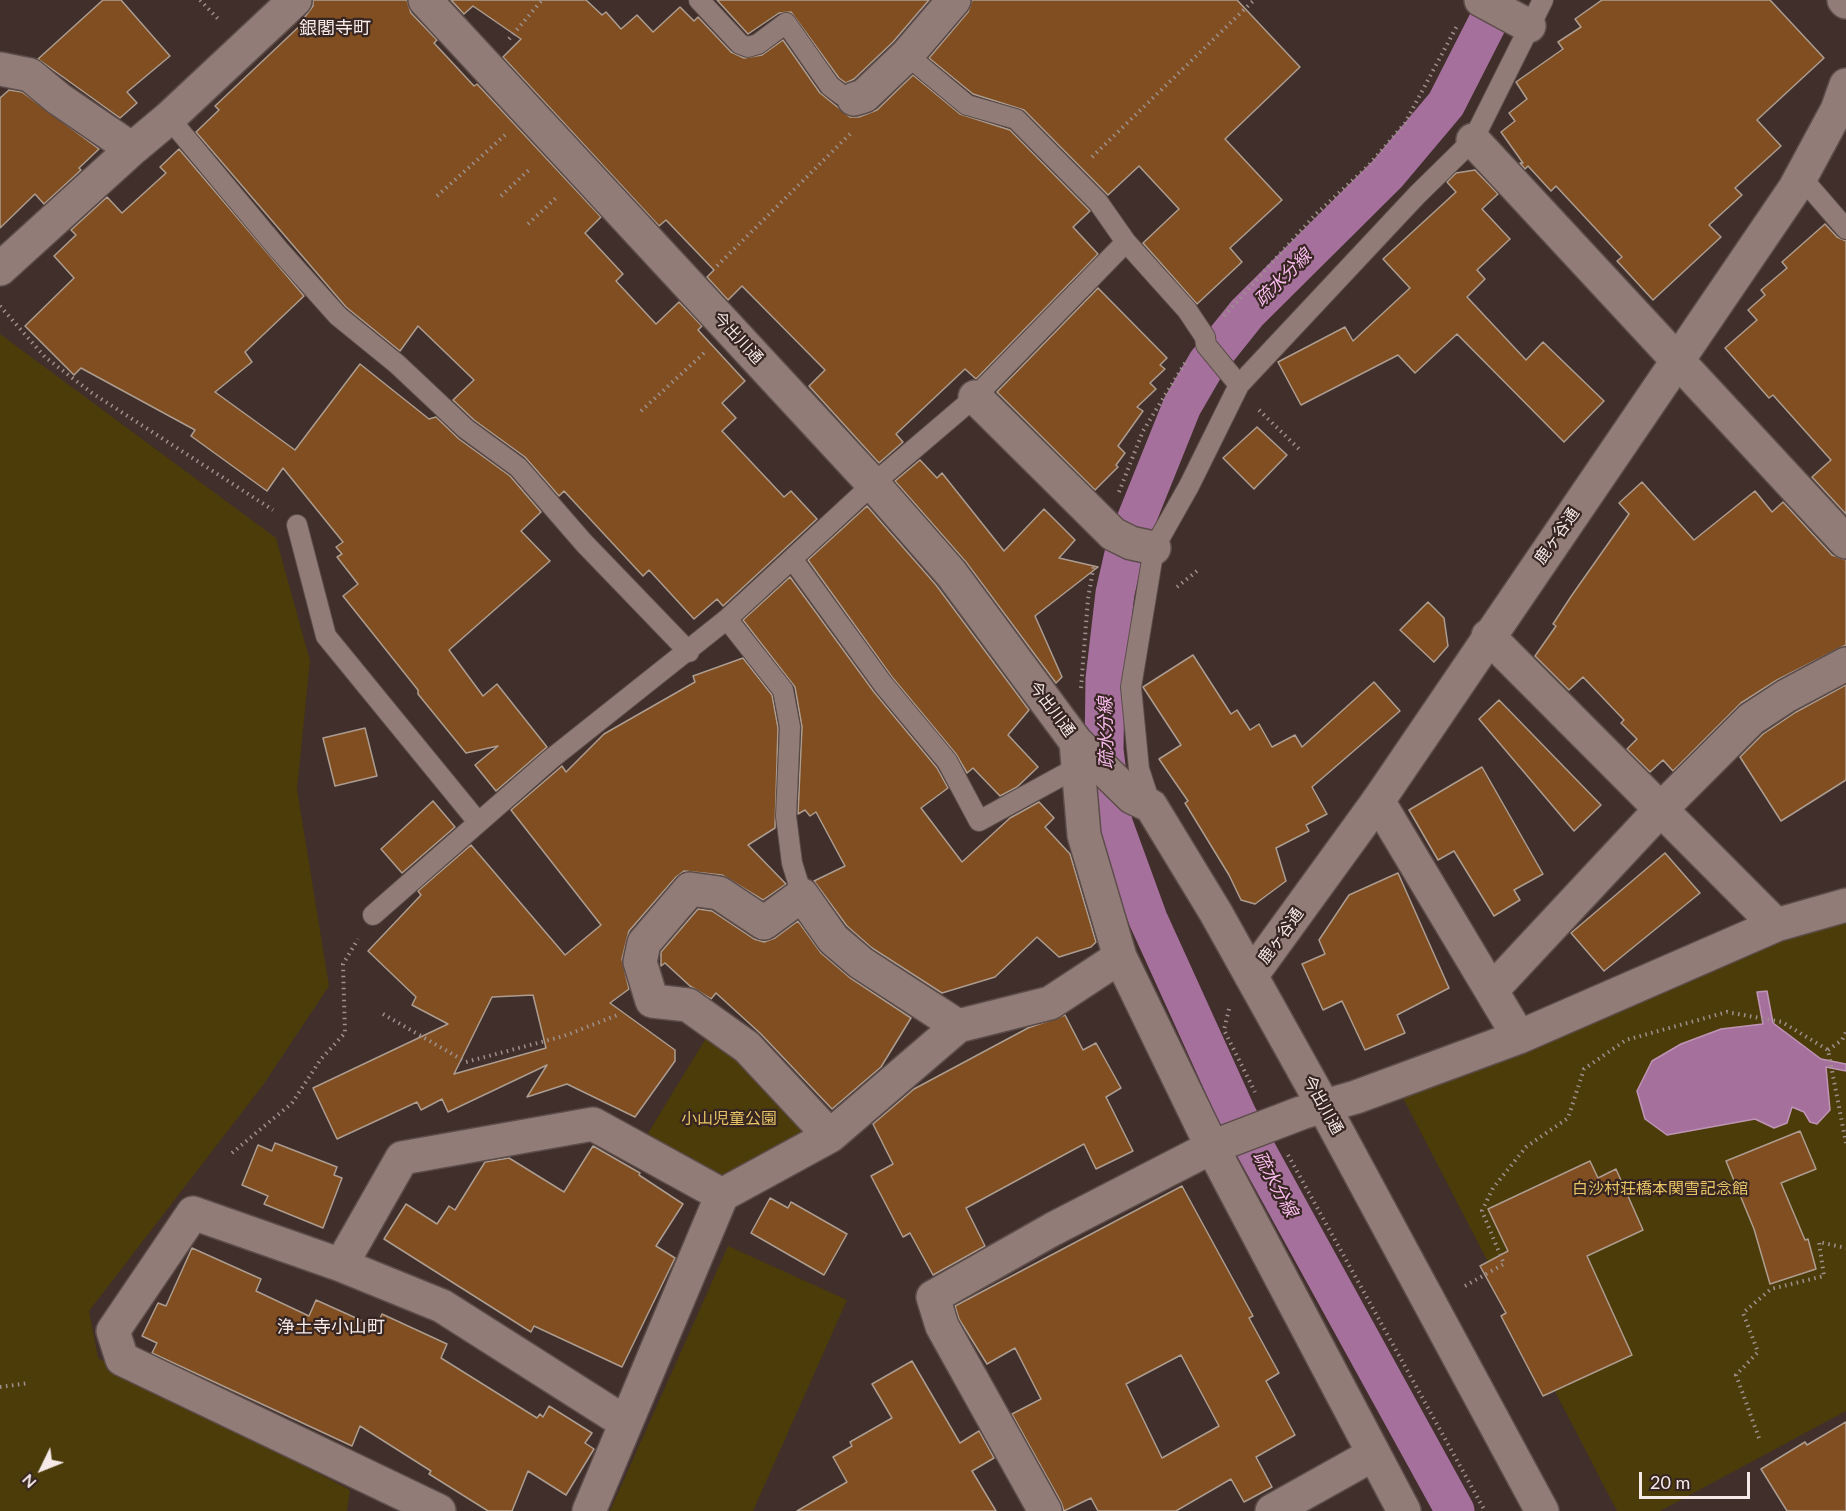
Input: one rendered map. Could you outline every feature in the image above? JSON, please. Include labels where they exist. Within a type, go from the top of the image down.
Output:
[{"type":"street","points":[[0,269],[169,118],[295,0]]},
{"type":"street","name":"今出川通","points":[[425,0],[873,484],[951,573],[1082,756],[1124,790],[1151,806],[1251,976],[1323,1105],[1542,1511]]},
{"type":"street","points":[[854,99],[864,96],[907,55],[954,0]]},
{"type":"street","points":[[0,69],[30,75],[59,99],[132,149]]},
{"type":"street","name":"鹿ヶ谷通","points":[[1251,976],[1378,801],[1801,177],[1837,110],[1846,85]]},
{"type":"street","points":[[1473,140],[1846,542]]},
{"type":"street","points":[[975,398],[1133,542]]},
{"type":"street","points":[[1488,636],[1776,925]]},
{"type":"street","points":[[1492,990],[1660,810],[1751,719],[1786,696],[1846,664]]},
{"type":"street","points":[[1082,756],[1084,835],[1120,957],[1251,1131],[1374,1454],[1404,1511]]},
{"type":"street","points":[[1378,801],[1519,1037]]},
{"type":"street","points":[[830,1136],[747,1047],[688,1005],[651,1001],[640,962],[644,943],[690,889],[718,893],[764,923],[802,895],[833,939],[861,963],[958,1026]]},
{"type":"street","points":[[1045,1511],[942,1326],[933,1297],[1053,1229],[1251,1131],[1323,1105],[1356,1097],[1519,1037],[1776,925],[1846,905]]},
{"type":"street","points":[[589,1511],[722,1195],[830,1136],[958,1026],[1050,1003],[1120,957]]},
{"type":"street","points":[[341,1265],[402,1158],[593,1124],[722,1195]]},
{"type":"street","points":[[439,1511],[122,1359],[113,1331],[193,1214],[341,1265],[442,1306],[626,1423]]},
{"type":"street","points":[[1272,1511],[1374,1454]]},
{"type":"lane","points":[[699,0],[740,44],[748,47],[758,44],[786,23],[830,86],[842,95],[854,99]]},
{"type":"lane","points":[[1151,806],[1138,769],[1131,687],[1133,542],[1189,486],[1239,385],[1417,195],[1473,140],[1500,10]]},
{"type":"lane","points":[[907,55],[967,105],[1016,119],[1098,202],[1126,242],[1187,310],[1205,341],[1239,385]]},
{"type":"lane","points":[[169,118],[279,250],[338,316],[397,364],[466,429],[518,467],[584,543],[689,652]]},
{"type":"lane","points":[[1801,177],[1846,229]]},
{"type":"lane","points":[[373,915],[551,759],[689,652],[793,560],[873,484],[975,398],[1126,242]]},
{"type":"lane","points":[[297,525],[326,636],[478,822]]},
{"type":"lane","points":[[793,560],[883,684],[947,761],[979,822],[1082,756]]},
{"type":"lane","points":[[727,619],[783,690],[790,727],[786,816],[792,863],[802,895]]},
{"type":"path","points":[[485,67],[542,0]]},
{"type":"path","points":[[1072,177],[1254,0]]},
{"type":"path","points":[[1205,341],[1315,216],[1368,166],[1500,10]]},
{"type":"path","points":[[694,290],[863,121],[854,99]]},
{"type":"path","points":[[437,196],[511,130]]},
{"type":"path","points":[[501,196],[556,144]]},
{"type":"path","points":[[528,224],[583,172]]},
{"type":"path","points":[[0,306],[45,357],[92,393],[297,525]]},
{"type":"path","points":[[641,411],[730,329]]},
{"type":"path","points":[[1239,385],[1245,396],[1299,450]]},
{"type":"path","points":[[232,1153],[292,1103],[321,1059],[345,1033],[343,964],[373,915]]},
{"type":"path","points":[[383,1014],[466,1062],[564,1036],[651,1001]]},
{"type":"path","points":[[1229,1006],[1224,1030],[1251,1131],[1485,1511]]},
{"type":"path","points":[[1465,1286],[1504,1264],[1482,1211],[1493,1188],[1526,1147],[1568,1118],[1584,1069],[1626,1040],[1727,1012],[1776,1020],[1828,1050],[1844,1119],[1846,1143]]},
{"type":"path","points":[[1828,1050],[1842,1040],[1846,1032]]},
{"type":"path","points":[[1759,1438],[1736,1375],[1758,1352],[1743,1313],[1771,1289],[1824,1276],[1819,1242],[1846,1248]]},
{"type":"path","points":[[0,1387],[30,1383]]},
{"type":"green space","points":[[0,334],[276,538],[310,661],[297,789],[329,986],[263,1085],[89,1311],[98,1358],[350,1490],[347,1511],[0,1511]]},
{"type":"green space","name":"白沙村荘橋本関雪記念館","points":[[1846,918],[1846,1411],[1660,1511],[1617,1511],[1401,1094],[1783,935]]},
{"type":"green space","name":"小山児童公園","points":[[714,1025],[830,1136],[722,1195],[639,1148]]},
{"type":"green space","points":[[728,1246],[847,1300],[753,1511],[610,1511]]},
{"type":"shaded area","points":[[1767,991],[1773,1023],[1821,1059],[1846,1064],[1846,1071],[1826,1067],[1830,1110],[1817,1124],[1810,1122],[1804,1112],[1792,1107],[1787,1123],[1774,1128],[1755,1119],[1667,1135],[1645,1119],[1637,1091],[1652,1061],[1681,1044],[1721,1029],[1763,1024],[1757,992]]},
{"type":"building","points":[[103,0],[121,0],[170,56],[127,92],[137,103],[120,118],[38,59]]},
{"type":"building","points":[[313,0],[407,0],[411,13],[437,40],[434,43],[474,86],[477,84],[601,217],[585,233],[623,274],[616,281],[656,324],[679,302],[702,326],[698,330],[745,381],[722,403],[736,418],[722,431],[784,497],[791,491],[817,519],[723,606],[717,599],[694,619],[649,570],[643,576],[564,491],[559,496],[525,457],[474,420],[453,400],[474,380],[418,326],[400,351],[346,307],[196,132],[219,110],[215,106],[306,20],[304,18],[313,6]]},
{"type":"building","points":[[451,0],[586,0],[602,15],[606,12],[621,29],[637,15],[653,32],[680,7],[694,21],[698,17],[731,52],[744,58],[762,55],[783,40],[820,93],[850,117],[859,117],[877,110],[913,75],[960,114],[1010,130],[1090,211],[1073,227],[1098,254],[976,379],[965,369],[896,434],[903,442],[879,463],[809,386],[825,370],[742,286],[728,300],[707,277],[714,270],[666,220],[659,226],[503,57],[521,39],[473,6],[464,14]]},
{"type":"building","points":[[717,0],[929,0],[893,42],[854,79],[846,83],[839,78],[791,12],[779,13],[748,34]]},
{"type":"building","points":[[972,0],[1237,0],[1300,67],[1225,139],[1282,200],[1230,248],[1242,262],[1197,304],[1143,243],[1179,209],[1139,166],[1108,195],[1024,110],[973,94],[929,58],[968,12]]},
{"type":"building","points":[[1602,0],[1770,0],[1824,58],[1757,120],[1781,146],[1735,188],[1742,195],[1709,225],[1721,237],[1653,300],[1617,261],[1622,257],[1556,186],[1551,191],[1528,166],[1525,169],[1501,132],[1515,121],[1509,113],[1527,99],[1516,82],[1563,49],[1558,42],[1581,27],[1575,19]]},
{"type":"building","points":[[9,90],[22,92],[99,149],[79,168],[81,170],[44,204],[35,194],[0,228],[0,98]]},
{"type":"building","points":[[179,149],[304,296],[245,352],[252,362],[215,392],[295,450],[360,364],[429,419],[436,417],[459,439],[510,476],[541,512],[521,531],[550,561],[449,650],[483,696],[497,684],[547,747],[496,791],[475,765],[498,746],[466,753],[418,694],[418,690],[343,596],[358,584],[337,557],[342,554],[336,547],[343,542],[283,468],[267,491],[191,436],[195,430],[81,368],[74,375],[25,326],[74,278],[54,256],[76,235],[71,230],[107,197],[122,213],[166,173],[160,167]]},
{"type":"building","points":[[1475,170],[1498,194],[1482,209],[1510,239],[1477,270],[1485,279],[1467,297],[1526,360],[1543,342],[1604,401],[1564,442],[1457,334],[1415,373],[1398,355],[1301,405],[1278,362],[1345,327],[1353,341],[1410,288],[1383,259],[1456,192],[1447,182],[1456,173]]},
{"type":"building","points":[[1825,224],[1837,237],[1846,241],[1846,514],[1812,477],[1831,460],[1773,395],[1769,398],[1725,348],[1757,320],[1748,310],[1765,295],[1761,290],[1787,268],[1782,262]]},
{"type":"building","points":[[1098,288],[1167,358],[1160,365],[1165,369],[1150,383],[1156,389],[1137,407],[1143,411],[1118,446],[1125,453],[1116,465],[1118,467],[1095,490],[997,392]]},
{"type":"building","points":[[1257,427],[1287,455],[1254,489],[1223,458]]},
{"type":"building","points":[[920,460],[937,478],[942,473],[1004,551],[1044,509],[1075,540],[1059,558],[1098,567],[1035,616],[1062,677],[1056,683],[966,562],[895,481]]},
{"type":"building","points":[[1642,482],[1694,540],[1755,491],[1772,512],[1783,502],[1832,555],[1846,560],[1846,645],[1777,680],[1741,703],[1673,771],[1663,760],[1650,772],[1627,749],[1637,739],[1621,723],[1624,720],[1583,677],[1569,690],[1535,656],[1556,626],[1553,624],[1572,595],[1629,514],[1619,503]]},
{"type":"building","points":[[867,506],[936,585],[1029,710],[1008,735],[1038,767],[1017,787],[1000,796],[973,768],[967,773],[956,754],[892,677],[808,560]]},
{"type":"building","points":[[790,577],[874,692],[937,768],[948,788],[921,808],[962,862],[1010,818],[1039,802],[1054,818],[1045,827],[1070,854],[1096,942],[1091,947],[1059,957],[1037,937],[995,977],[942,993],[872,948],[847,926],[814,881],[845,866],[816,812],[810,816],[805,810],[798,814],[802,727],[795,687],[743,620]]},
{"type":"building","points":[[1428,602],[1444,618],[1448,646],[1434,662],[1400,630]]},
{"type":"building","points":[[1193,655],[1231,714],[1237,710],[1250,730],[1259,724],[1272,747],[1295,735],[1302,747],[1374,682],[1400,711],[1312,787],[1327,814],[1306,825],[1309,831],[1276,848],[1286,881],[1255,904],[1241,900],[1229,875],[1185,803],[1188,801],[1159,759],[1181,745],[1143,687]]},
{"type":"building","points":[[743,658],[772,695],[778,728],[775,828],[748,845],[786,884],[763,900],[722,875],[684,871],[676,877],[629,931],[622,959],[629,989],[610,1003],[675,1050],[675,1061],[635,1117],[567,1084],[527,1097],[547,1065],[448,1112],[442,1099],[421,1110],[417,1102],[337,1139],[313,1088],[448,1024],[412,1005],[416,997],[368,951],[421,895],[418,891],[471,845],[565,955],[601,925],[511,810],[562,766],[566,772],[604,734],[695,682],[693,676]],"holes":[[[533,995],[546,1048],[454,1074],[492,997]]]},
{"type":"building","points":[[1846,685],[1846,780],[1781,821],[1740,757],[1763,734],[1796,712]]},
{"type":"building","points":[[1499,700],[1601,805],[1574,831],[1479,719]]},
{"type":"building","points":[[365,728],[377,776],[335,786],[323,738]]},
{"type":"building","points":[[1482,767],[1543,874],[1514,890],[1520,900],[1494,916],[1454,851],[1438,860],[1409,810]]},
{"type":"building","points":[[433,801],[455,827],[402,873],[381,849]]},
{"type":"building","points":[[1665,853],[1700,893],[1604,971],[1571,933]]},
{"type":"building","points":[[1398,873],[1449,988],[1397,1015],[1405,1033],[1365,1050],[1342,1001],[1323,1010],[1302,964],[1325,954],[1319,940],[1349,895]]},
{"type":"building","points":[[698,909],[712,911],[754,939],[764,942],[775,938],[798,921],[821,953],[849,977],[911,1018],[881,1067],[832,1109],[761,1034],[716,993],[711,999],[690,986],[665,963],[661,966],[661,952]]},
{"type":"building","points":[[1065,1015],[1083,1050],[1096,1043],[1121,1088],[1106,1097],[1133,1151],[1096,1169],[1084,1144],[966,1208],[985,1246],[933,1275],[910,1233],[903,1237],[871,1176],[893,1164],[873,1124],[914,1089],[1028,1028]]},
{"type":"building","points":[[1800,1131],[1816,1169],[1781,1183],[1805,1240],[1808,1239],[1816,1269],[1770,1284],[1754,1229],[1726,1161]]},
{"type":"building","points":[[275,1143],[337,1167],[334,1175],[342,1178],[323,1228],[264,1204],[268,1196],[242,1185],[258,1145],[272,1151]]},
{"type":"building","points":[[593,1146],[640,1173],[639,1175],[683,1204],[656,1246],[675,1258],[622,1367],[534,1326],[531,1332],[384,1239],[406,1204],[437,1224],[449,1206],[455,1210],[485,1162],[509,1158],[564,1192]]},
{"type":"building","points":[[1590,1161],[1598,1178],[1616,1169],[1643,1230],[1587,1256],[1632,1355],[1543,1396],[1501,1316],[1506,1313],[1480,1266],[1508,1251],[1488,1209]]},
{"type":"building","points":[[1182,1186],[1253,1316],[1249,1318],[1279,1373],[1266,1381],[1295,1435],[1256,1457],[1272,1487],[1244,1502],[1231,1479],[1176,1511],[1098,1511],[1091,1498],[1064,1511],[1012,1414],[1041,1399],[1015,1348],[987,1364],[959,1319],[955,1306]],"holes":[[[1181,1355],[1219,1426],[1162,1458],[1126,1384]]]},
{"type":"building","points":[[770,1198],[788,1208],[791,1202],[847,1234],[824,1275],[751,1233]]},
{"type":"building","points":[[192,1248],[261,1279],[256,1291],[309,1316],[316,1300],[376,1327],[382,1314],[447,1344],[441,1358],[537,1418],[540,1414],[543,1417],[549,1406],[592,1433],[585,1443],[594,1449],[566,1495],[528,1471],[512,1511],[488,1511],[429,1474],[431,1471],[360,1426],[352,1446],[152,1353],[157,1343],[142,1336],[158,1303],[166,1306]]},
{"type":"building","points":[[912,1361],[960,1443],[979,1431],[994,1458],[972,1471],[996,1511],[797,1511],[847,1482],[833,1457],[852,1446],[850,1442],[892,1418],[872,1384]]},
{"type":"building","points":[[1846,1422],[1846,1511],[1787,1511],[1761,1469],[1805,1442],[1807,1445]]},
{"type":"waterway","name":"疏水分線","points":[[1455,1511],[1238,1117],[1148,919],[1113,823],[1104,750],[1105,679],[1115,593],[1126,545],[1182,406],[1207,363],[1247,313],[1387,174],[1446,104],[1499,0]]},
{"type":"district","name":"銀閣寺町","points":[[335,28]]},
{"type":"district","name":"浄土寺小山町","points":[[331,1327]]}]
